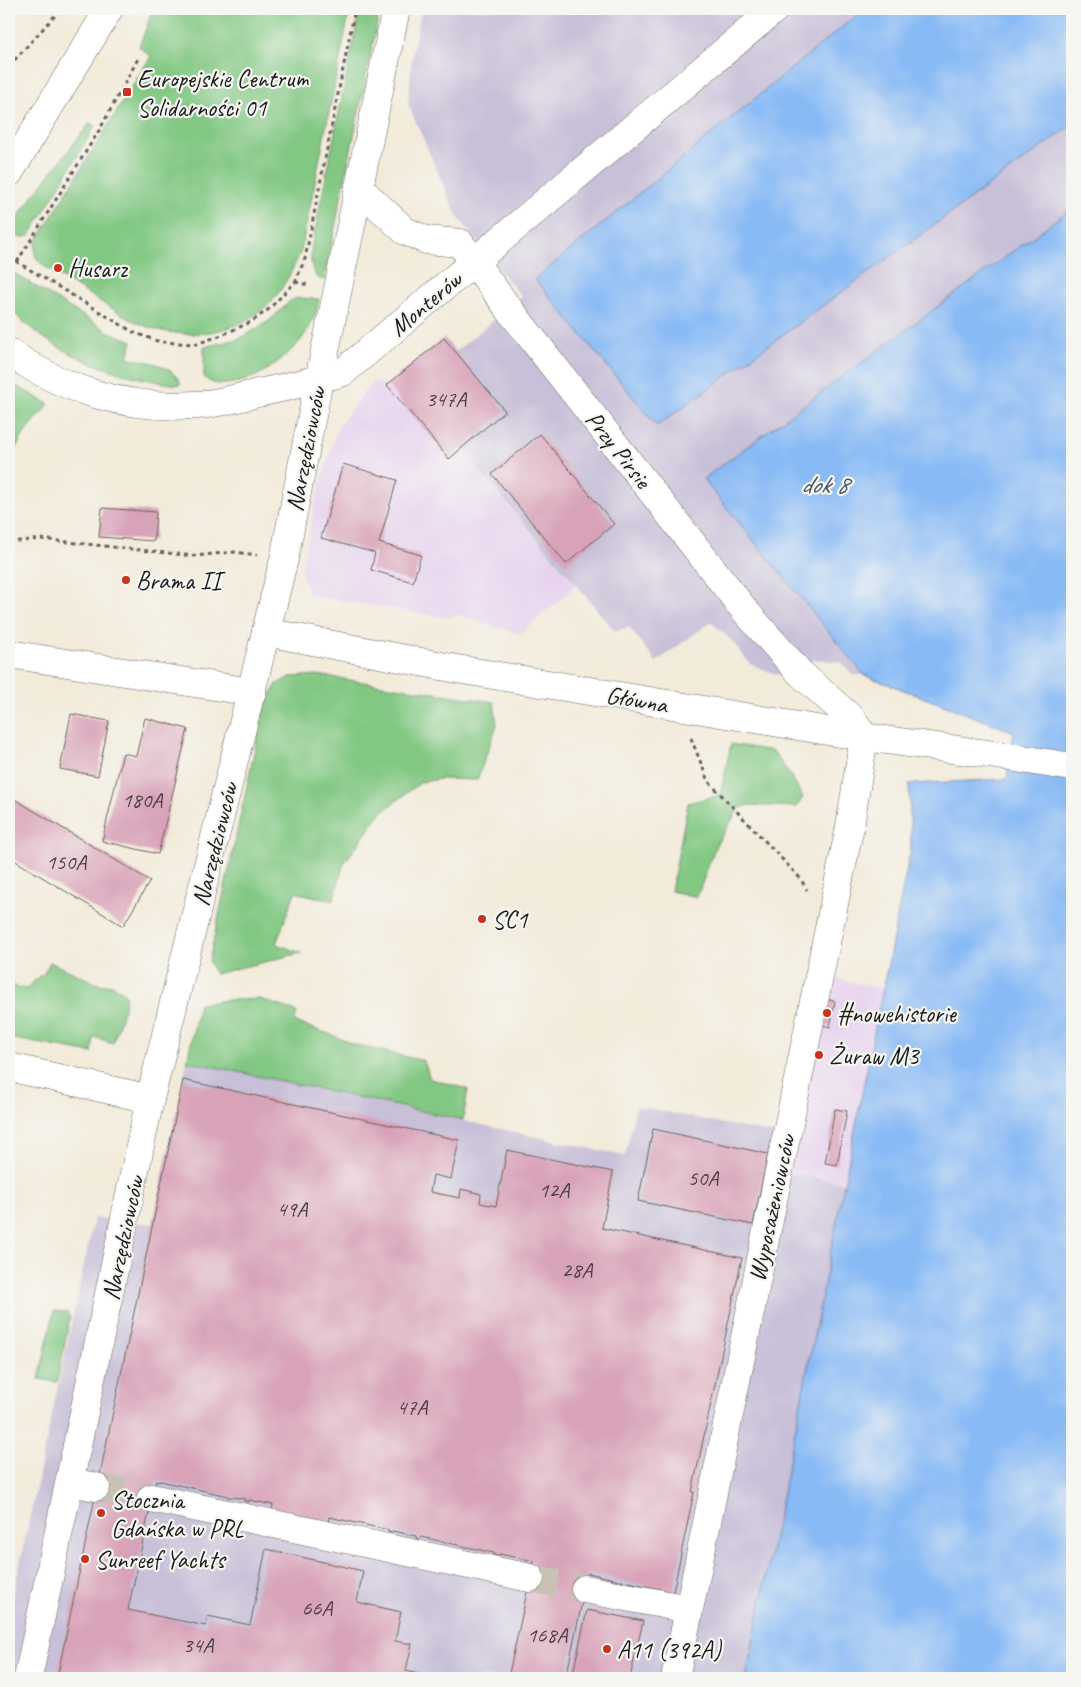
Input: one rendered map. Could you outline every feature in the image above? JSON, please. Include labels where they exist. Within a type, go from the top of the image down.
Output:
[{"type":"street","points":[[12,164],[109,9]]},
{"type":"street","name":"Narzędziowców","points":[[28,1678],[83,1485],[150,1099],[284,559],[396,9]]},
{"type":"street","name":"Monterów","points":[[9,352],[26,365],[87,392],[112,399],[144,404],[194,406],[216,403],[319,380],[343,372],[775,9]]},
{"type":"street","name":"Przy Pirsie","points":[[359,188],[405,231],[426,240],[460,243],[746,612],[800,673],[853,720],[864,738]]},
{"type":"street","name":"Główna","points":[[266,632],[457,669],[864,738],[1010,756],[1072,767]]},
{"type":"street","points":[[9,654],[252,692]]},
{"type":"street","name":"Wyposażeniowców","points":[[674,1678],[850,826],[864,738]]},
{"type":"street","points":[[9,1068],[150,1099]]},
{"type":"street","points":[[151,1498],[530,1578]]},
{"type":"street","points":[[585,1589],[686,1619]]},
{"type":"path","points":[[9,66],[62,9]]},
{"type":"path","points":[[9,257],[133,332],[160,342],[196,344],[251,322],[269,309],[295,282],[305,259],[355,9]]},
{"type":"path","points":[[17,262],[100,128],[139,57]]},
{"type":"path","points":[[9,542],[41,539],[194,556],[234,552],[284,559]]},
{"type":"path","points":[[681,706],[708,781],[800,878],[830,924]]},
{"type":"shaded area","points":[[422,9],[864,9],[535,279],[657,426],[1072,125],[1072,208],[703,479],[864,675],[853,675],[841,662],[813,659],[794,681],[750,664],[731,640],[711,622],[656,662],[629,627],[615,631],[461,449],[387,385],[444,338],[456,351],[522,297],[484,252],[456,214],[408,104],[413,48]]},
{"type":"shaded area","points":[[373,381],[387,385],[460,449],[576,586],[520,634],[460,615],[447,618],[309,595],[301,571],[316,498],[338,427]]},
{"type":"shaded area","points":[[821,975],[883,989],[845,1183],[782,1172]]},
{"type":"shaded area","points":[[187,1061],[625,1156],[636,1106],[789,1137],[782,1172],[845,1183],[746,1678],[9,1678],[9,1614],[94,1218],[153,1224]]},
{"type":"green space","points":[[153,9],[350,9],[301,251],[281,290],[264,309],[231,327],[213,332],[195,334],[176,333],[157,330],[140,324],[47,268],[35,255],[36,242],[151,56],[139,47]]},
{"type":"green space","points":[[360,9],[380,9],[324,280],[317,278],[313,270],[311,250]]},
{"type":"green space","points":[[90,123],[95,126],[30,235],[19,237],[9,232],[26,205]]},
{"type":"green space","points":[[9,270],[109,332],[132,341],[128,358],[158,364],[171,371],[181,383],[179,385],[155,381],[109,370],[66,351],[45,339],[9,308]]},
{"type":"green space","points":[[297,298],[319,299],[315,316],[307,331],[284,357],[265,371],[243,381],[217,384],[204,377],[204,347],[239,339],[269,321],[290,301]]},
{"type":"green space","points":[[9,382],[49,404],[24,434],[9,460]]},
{"type":"green space","points":[[317,675],[494,702],[497,725],[477,780],[441,779],[421,782],[381,813],[344,863],[333,901],[295,892],[276,944],[301,953],[215,974],[209,961],[264,707],[277,684],[290,677]]},
{"type":"green space","points":[[731,744],[773,751],[803,797],[797,807],[747,805],[739,809],[716,845],[697,897],[671,891],[688,803],[720,795]]},
{"type":"green space","points":[[50,962],[98,984],[114,985],[126,995],[113,1043],[94,1037],[92,1053],[9,1038],[9,985],[27,989],[39,976],[43,975]]},
{"type":"green space","points":[[260,999],[297,1012],[294,1022],[352,1044],[424,1061],[430,1079],[468,1089],[463,1120],[187,1061],[199,1004],[227,1000]]},
{"type":"green space","points":[[54,1311],[67,1312],[70,1318],[57,1382],[39,1379]]},
{"type":"water","points":[[864,9],[1072,9],[1072,125],[657,426],[535,279]]},
{"type":"water","name":"dok 8","points":[[1072,208],[1072,1678],[746,1678],[911,847],[909,784],[1007,779],[1014,732],[864,675],[703,479]]},
{"type":"building","points":[[444,338],[505,411],[449,459],[387,385]]},
{"type":"building","points":[[540,434],[614,524],[566,564],[492,474]]},
{"type":"building","points":[[343,464],[397,480],[379,543],[421,555],[413,582],[371,570],[375,553],[321,538]]},
{"type":"building","points":[[102,508],[156,512],[154,541],[99,537]]},
{"type":"building","points":[[71,714],[109,721],[98,776],[60,769]]},
{"type":"building","points":[[145,718],[188,729],[158,854],[102,841],[123,753],[136,756]]},
{"type":"building","points":[[16,800],[150,881],[123,926],[9,857],[9,813]]},
{"type":"building","name":"#nowehistorie","points":[[824,999],[835,1001],[830,1027],[819,1024]]},
{"type":"building","points":[[183,1080],[459,1140],[451,1179],[433,1175],[430,1192],[460,1198],[461,1189],[481,1194],[480,1203],[496,1206],[507,1150],[613,1172],[602,1228],[742,1258],[692,1492],[694,1492],[673,1592],[588,1573],[566,1678],[508,1678],[534,1561],[499,1554],[499,1556],[494,1555],[494,1553],[421,1537],[420,1539],[416,1538],[416,1536],[393,1531],[392,1533],[388,1532],[388,1530],[329,1517],[327,1529],[271,1517],[273,1505],[249,1500],[249,1502],[244,1501],[245,1499],[227,1497],[156,1480],[128,1610],[206,1626],[208,1616],[250,1625],[266,1549],[363,1571],[357,1602],[401,1612],[395,1641],[412,1644],[406,1671],[434,1678],[57,1678]]},
{"type":"building","name":"Żuraw M3","points":[[835,1109],[847,1111],[837,1165],[825,1163]]},
{"type":"building","points":[[653,1129],[768,1154],[753,1225],[638,1201]]},
{"type":"building","name":"A11 (392A)","points":[[587,1610],[643,1621],[630,1678],[572,1678]]},
{"type":"tunnel","points":[[96,1487],[151,1498]]},
{"type":"tunnel","points":[[530,1578],[585,1589]]},
{"type":"place","name":"Europejskie Centrum Solidarności 01","points":[[127,92]]},
{"type":"place","name":"Husarz","points":[[58,268]]},
{"type":"place","name":"Brama II","points":[[126,580]]},
{"type":"place","name":"SC1","points":[[482,919]]},
{"type":"place","name":"#nowehistorie","points":[[827,1013]]},
{"type":"place","name":"Żuraw M3","points":[[819,1055]]},
{"type":"place","name":"Stocznia Gdańska w PRL","points":[[101,1513]]},
{"type":"place","name":"Sunreef Yachts","points":[[85,1559]]},
{"type":"place","name":"A11 (392A)","points":[[607,1649]]}]
